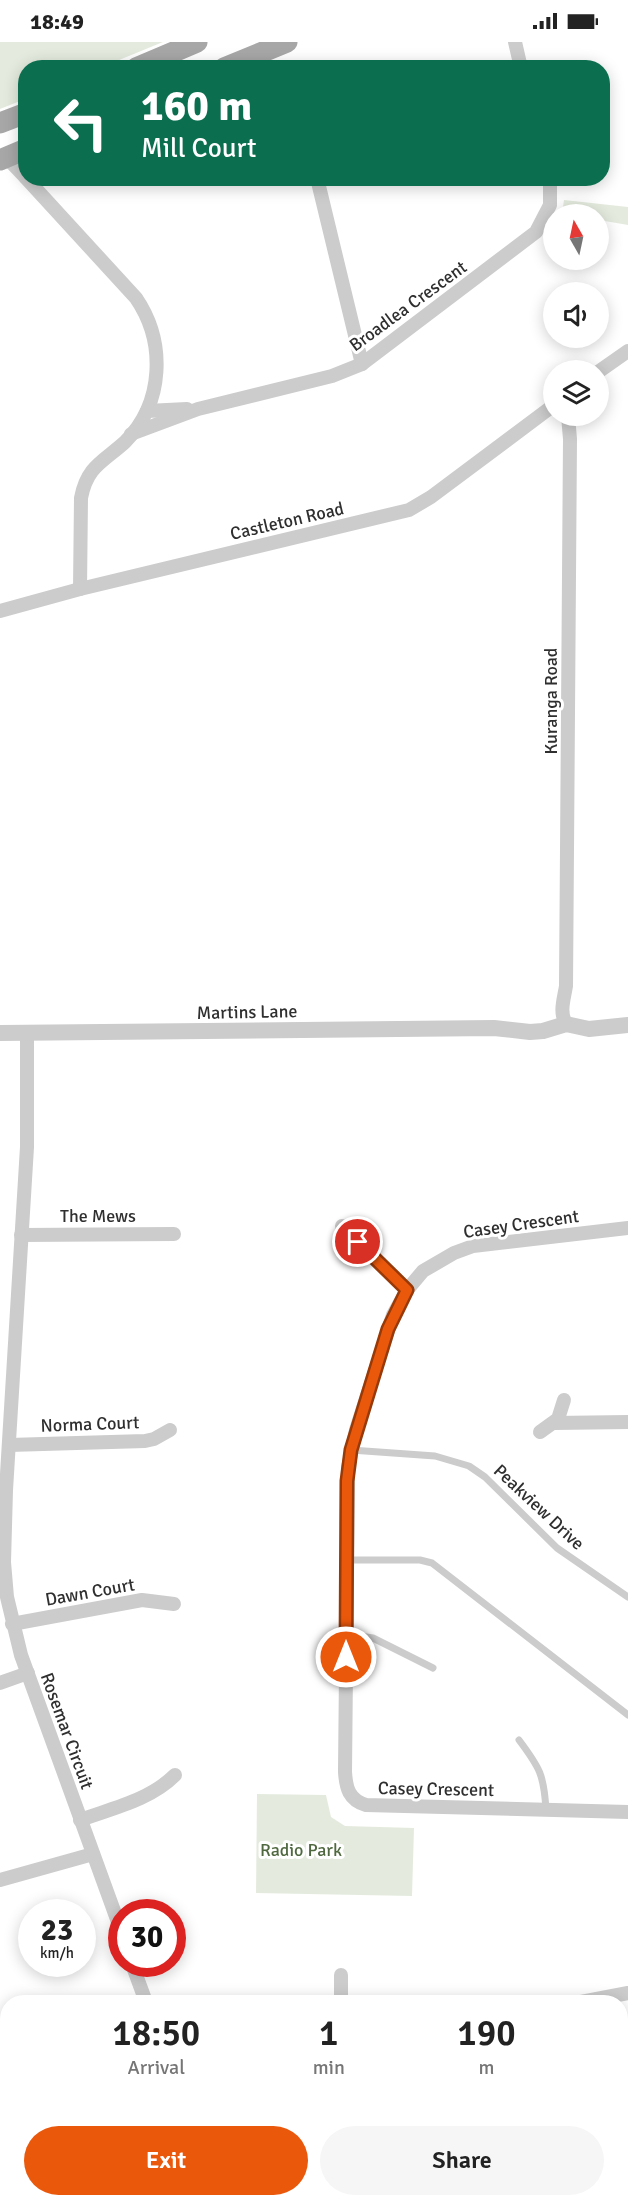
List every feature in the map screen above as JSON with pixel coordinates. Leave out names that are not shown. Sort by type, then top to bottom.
[{"type":"main road","points":[[154,60],[197,42]]},
{"type":"main road","points":[[243,60],[286,42]]},
{"type":"main road","points":[[0,123],[18,116]]},
{"type":"main road","points":[[3,158],[18,152]]},
{"type":"street","points":[[515,42],[519,60]]},
{"type":"street","points":[[3,158],[18,171]]},
{"type":"street","points":[[33,186],[127,288],[148,318],[155,344],[157,372],[147,411]]},
{"type":"street","points":[[319,186],[362,364]]},
{"type":"street","name":"Broadlea Crescent","points":[[131,434],[198,409],[332,376],[362,364],[536,232],[550,205],[550,186]]},
{"type":"street","points":[[609,364],[628,351]]},
{"type":"street","name":"Broadlea Crescent","points":[[80,589],[81,498],[84,486],[95,466],[131,434],[147,411],[198,409]]},
{"type":"street","name":"Castleton Road","points":[[0,611],[80,589],[409,510],[431,497],[543,413]]},
{"type":"street","name":"Kuranga Road","points":[[567,1020],[569,426]]},
{"type":"street","name":"Martins Lane","points":[[0,1033],[494,1028],[543,1031],[567,1020],[589,1029],[628,1024]]},
{"type":"street","name":"Rosemar Circuit","points":[[27,1033],[27,1147],[9,1445],[3,1491],[2,1534],[5,1583],[12,1624],[28,1673],[109,1899]]},
{"type":"street","points":[[342,1226],[407,1290]]},
{"type":"street","name":"Casey Crescent","points":[[627,1228],[473,1246],[438,1261],[423,1271],[407,1290],[388,1329],[351,1450],[347,1481],[345,1782],[352,1798],[359,1803],[376,1806],[628,1812]]},
{"type":"street","name":"The Mews","points":[[21,1235],[174,1234]]},
{"type":"street","points":[[540,1432],[554,1423],[560,1414],[564,1400]]},
{"type":"street","points":[[554,1423],[628,1422]]},
{"type":"street","name":"Norma Court","points":[[9,1445],[145,1441],[170,1430]]},
{"type":"street","name":"Dawn Court","points":[[12,1624],[142,1600],[174,1604]]},
{"type":"street","points":[[0,1683],[28,1673]]},
{"type":"street","points":[[80,1820],[145,1797],[175,1775]]},
{"type":"street","points":[[0,1880],[93,1854]]},
{"type":"street","points":[[341,1975],[341,1995]]},
{"type":"street","points":[[139,1977],[144,1995]]},
{"type":"lane","name":"Peakview Drive","points":[[351,1450],[435,1456],[469,1466],[485,1477],[557,1548],[628,1597]]},
{"type":"lane","points":[[346,1560],[420,1560],[432,1563],[628,1715]]},
{"type":"lane","points":[[346,1634],[373,1638],[434,1668]]},
{"type":"lane","points":[[519,1740],[535,1760],[543,1777],[546,1810]]},
{"type":"green space","points":[[0,42],[163,42],[119,60],[18,60],[18,102],[0,109]]},
{"type":"green space","points":[[564,200],[601,204],[563,204]]},
{"type":"green space","points":[[609,205],[628,207],[628,225],[609,222]]},
{"type":"green space","name":"Radio Park","points":[[257,1794],[326,1795],[331,1817],[345,1826],[414,1828],[412,1896],[256,1893]]},
{"type":"route","points":[[346,1657],[347,1481],[351,1450],[388,1329],[398,1303],[407,1290],[358,1242]]}]
